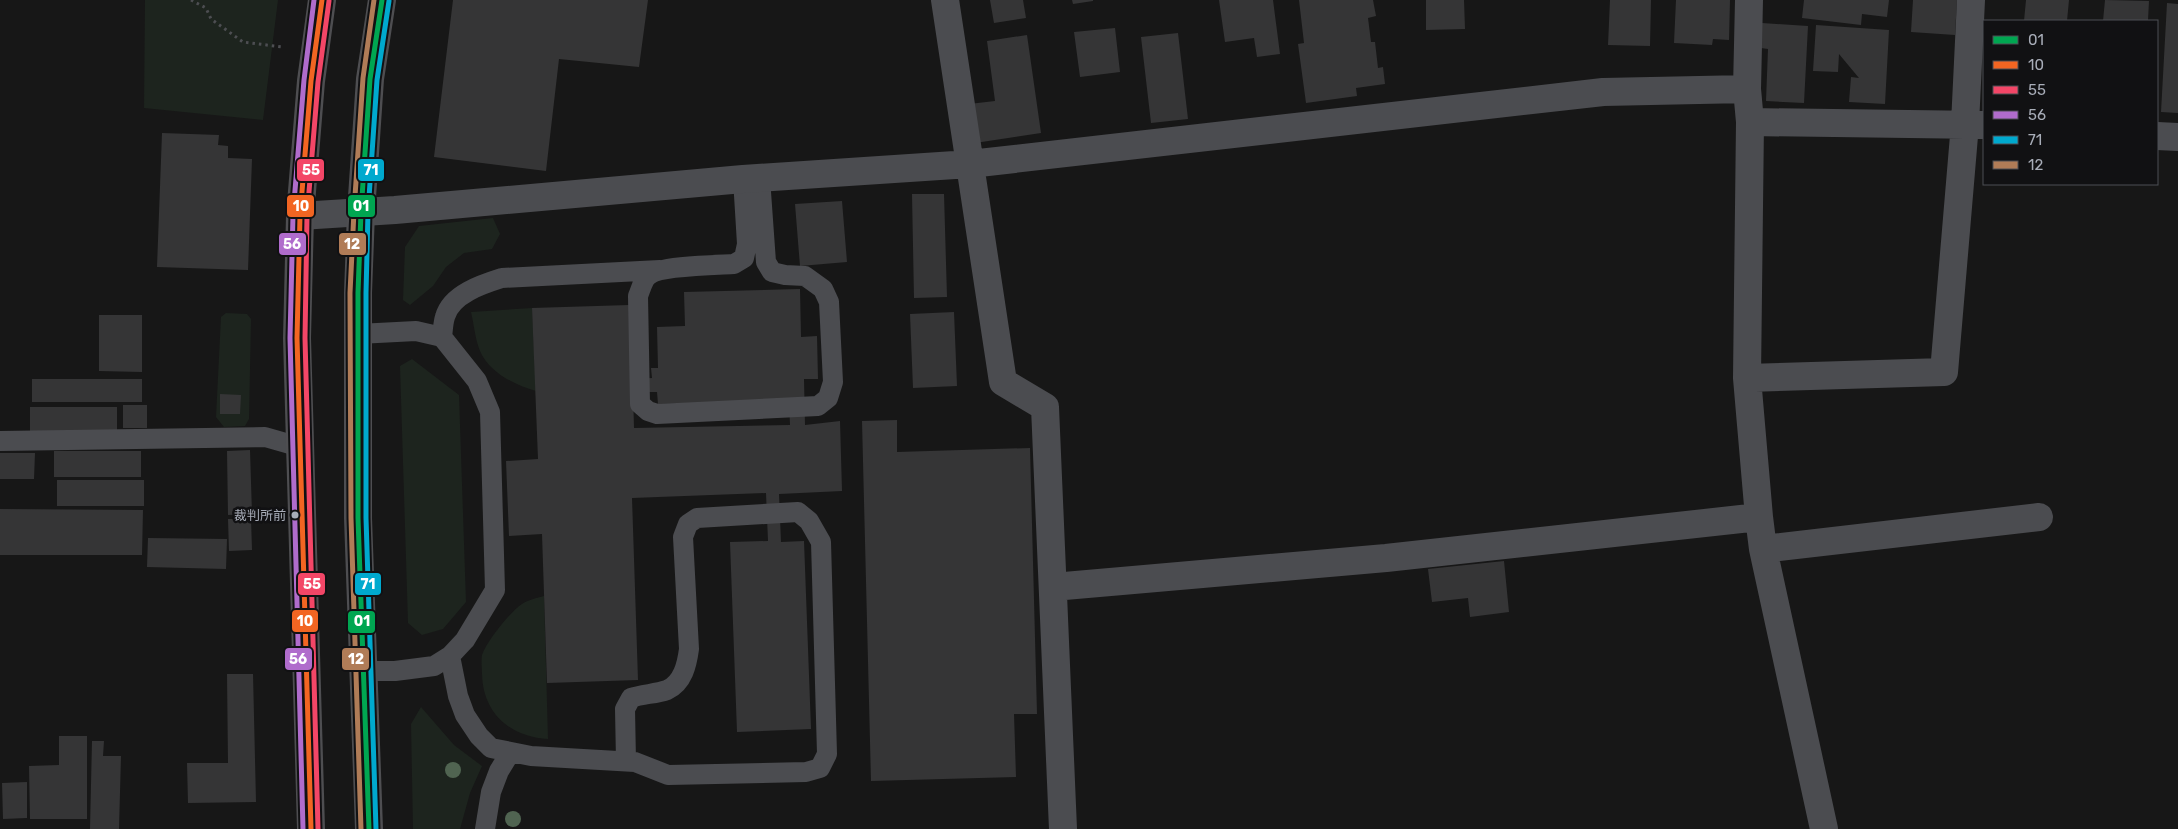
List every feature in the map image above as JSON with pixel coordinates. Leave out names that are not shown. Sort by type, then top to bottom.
[{"type":"highway","points":[[311,829],[297,338],[300,216],[311,82],[322,0]]},
{"type":"highway","points":[[369,829],[358,518],[358,334],[361,212],[370,79],[382,0]]},
{"type":"street","points":[[945,0],[1004,382],[1045,407],[1063,829]]},
{"type":"street","points":[[1749,0],[1747,89],[1750,122],[1747,378],[1759,518],[1763,549],[1824,829]]},
{"type":"street","points":[[1747,378],[1944,372],[1975,125],[1971,0]]},
{"type":"street","points":[[300,216],[752,179],[970,164],[1603,92],[1747,89]]},
{"type":"street","points":[[1750,122],[1975,125]]},
{"type":"street","points":[[2158,136],[2178,137]]},
{"type":"street","points":[[1763,549],[2039,517]]},
{"type":"street","points":[[1053,587],[1386,558],[1759,518]]},
{"type":"lane","points":[[661,270],[649,274],[638,296],[640,404],[648,411],[657,414],[818,406],[828,398],[832,382],[829,302],[823,290],[805,276],[785,276],[772,272],[766,262],[752,179]]},
{"type":"lane","points":[[442,337],[445,315],[455,301],[482,284],[502,278],[661,270],[734,264],[744,258],[747,244],[752,179]]},
{"type":"lane","points":[[358,334],[416,331],[442,337],[477,381],[490,412],[495,590],[465,640],[450,656],[434,666],[395,671],[364,672]]},
{"type":"lane","points":[[0,441],[264,437],[300,447]]},
{"type":"lane","points":[[450,656],[458,696],[465,715],[479,736],[491,748],[510,753],[550,758],[635,762],[668,775],[806,772],[820,768],[827,754],[821,542],[809,521],[798,512],[697,518],[688,524],[683,538],[689,649],[687,664],[680,678],[668,690],[642,694],[631,698],[625,709],[626,761]]},
{"type":"lane","points":[[485,829],[492,792],[499,771],[510,753]]},
{"type":"path","points":[[191,0],[206,8],[211,19],[243,42],[282,47]]},
{"type":"shaded area","points":[[145,0],[278,0],[263,120],[144,108]]},
{"type":"shaded area","points":[[493,218],[500,234],[492,249],[464,253],[446,267],[433,286],[410,305],[403,300],[405,247],[419,226]]},
{"type":"shaded area","points":[[532,308],[536,391],[503,377],[484,359],[478,346],[471,312]]},
{"type":"shaded area","points":[[226,313],[247,314],[251,319],[249,419],[245,426],[224,427],[216,417],[221,317]]},
{"type":"shaded area","points":[[412,359],[459,395],[466,602],[443,629],[422,635],[408,623],[400,366]]},
{"type":"shaded area","points":[[544,596],[548,739],[522,734],[502,721],[488,701],[482,674],[482,655],[505,620],[522,604]]},
{"type":"shaded area","points":[[421,707],[454,745],[482,766],[470,793],[460,829],[413,829],[411,724]]},
{"type":"building","points":[[453,0],[648,0],[639,67],[559,59],[546,171],[434,157]]},
{"type":"building","points":[[990,0],[1023,0],[1026,18],[994,23]]},
{"type":"building","points":[[1072,0],[1093,0],[1093,1],[1073,4]]},
{"type":"building","points":[[1219,0],[1273,0],[1280,54],[1257,57],[1254,38],[1225,42]]},
{"type":"building","points":[[1299,0],[1373,0],[1376,16],[1368,18],[1371,42],[1375,42],[1378,68],[1383,67],[1385,84],[1356,88],[1357,96],[1306,103],[1298,44],[1304,43]]},
{"type":"building","points":[[1426,0],[1464,0],[1465,29],[1426,30]]},
{"type":"building","points":[[1610,0],[1651,0],[1650,46],[1608,45]]},
{"type":"building","points":[[1676,0],[1730,0],[1729,40],[1713,39],[1712,45],[1674,43]]},
{"type":"building","points":[[1804,0],[1889,0],[1887,17],[1862,14],[1861,25],[1802,18]]},
{"type":"building","points":[[1913,0],[1957,0],[1955,35],[1911,32]]},
{"type":"building","points":[[2026,0],[2069,0],[2067,20],[2024,20]]},
{"type":"building","points":[[2105,0],[2149,1],[2148,20],[2103,20]]},
{"type":"building","points":[[2167,3],[2178,4],[2178,113],[2161,112]]},
{"type":"building","points":[[1762,23],[1808,26],[1804,103],[1766,101],[1768,49],[1761,48]]},
{"type":"building","points":[[1816,25],[1889,30],[1885,104],[1849,102],[1851,77],[1859,78],[1839,54],[1838,72],[1813,71]]},
{"type":"building","points":[[1115,28],[1120,72],[1080,77],[1074,32]]},
{"type":"building","points":[[1178,33],[1188,119],[1151,123],[1141,37]]},
{"type":"building","points":[[1027,35],[1041,133],[975,143],[969,104],[995,101],[987,41]]},
{"type":"building","points":[[162,133],[219,135],[218,145],[228,146],[228,158],[252,159],[248,270],[157,267]]},
{"type":"building","points":[[912,194],[944,194],[947,297],[914,298]]},
{"type":"building","points":[[842,201],[847,262],[800,266],[795,204]]},
{"type":"building","points":[[800,289],[801,337],[817,336],[818,379],[804,379],[805,425],[840,421],[842,491],[779,494],[781,542],[804,541],[811,729],[737,732],[730,542],[768,541],[766,493],[632,498],[638,680],[547,683],[542,534],[509,536],[506,461],[538,459],[532,308],[629,305],[633,379],[652,378],[651,368],[658,368],[657,327],[685,326],[684,292]],"holes":[[[633,392],[657,392],[658,404],[789,401],[790,425],[634,428]]]},
{"type":"building","points":[[954,312],[957,386],[913,388],[910,314]]},
{"type":"building","points":[[99,315],[142,315],[142,372],[99,371]]},
{"type":"building","points":[[32,379],[142,379],[142,402],[32,402]]},
{"type":"building","points":[[220,394],[241,395],[240,414],[220,414]]},
{"type":"building","points":[[123,405],[147,405],[147,428],[123,428]]},
{"type":"building","points":[[30,407],[117,407],[117,433],[30,433]]},
{"type":"building","points":[[897,420],[897,452],[1030,448],[1037,714],[1014,714],[1016,777],[871,781],[862,421]]},
{"type":"building","points":[[250,450],[252,514],[228,515],[227,451]]},
{"type":"building","points":[[54,451],[141,451],[141,477],[54,477]]},
{"type":"building","points":[[0,453],[35,453],[34,479],[0,479]]},
{"type":"building","points":[[57,480],[144,480],[144,506],[57,506]]},
{"type":"building","points":[[0,509],[143,510],[142,555],[0,555]]},
{"type":"building","points":[[228,519],[251,519],[252,550],[229,551]]},
{"type":"building","points":[[148,538],[227,539],[226,569],[147,567]]},
{"type":"building","points":[[1504,561],[1509,612],[1470,617],[1468,598],[1432,602],[1428,569]]},
{"type":"building","points":[[227,674],[253,674],[256,802],[188,803],[187,763],[228,763]]},
{"type":"building","points":[[59,736],[87,736],[87,819],[30,819],[29,766],[59,765]]},
{"type":"building","points":[[92,741],[104,741],[103,756],[121,756],[119,829],[90,829]]},
{"type":"building","points":[[27,782],[27,818],[3,819],[2,783]]},
{"type":"transit line","name":"56","points":[[303,829],[290,338],[293,215],[304,80],[314,0]]},
{"type":"transit line","name":"10","points":[[311,829],[297,338],[300,216],[311,81],[322,0]]},
{"type":"transit line","name":"12","points":[[361,829],[351,518],[350,293],[363,78],[374,0]]},
{"type":"transit line","name":"01","points":[[369,829],[358,518],[358,293],[361,212],[370,79],[382,0]]},
{"type":"transit line","name":"55","points":[[318,829],[305,338],[307,216],[318,82],[329,1]]},
{"type":"transit line","name":"71","points":[[376,829],[366,518],[366,293],[368,212],[377,80],[389,1]]},
{"type":"place","name":"裁判所前","points":[[295,515]]}]
